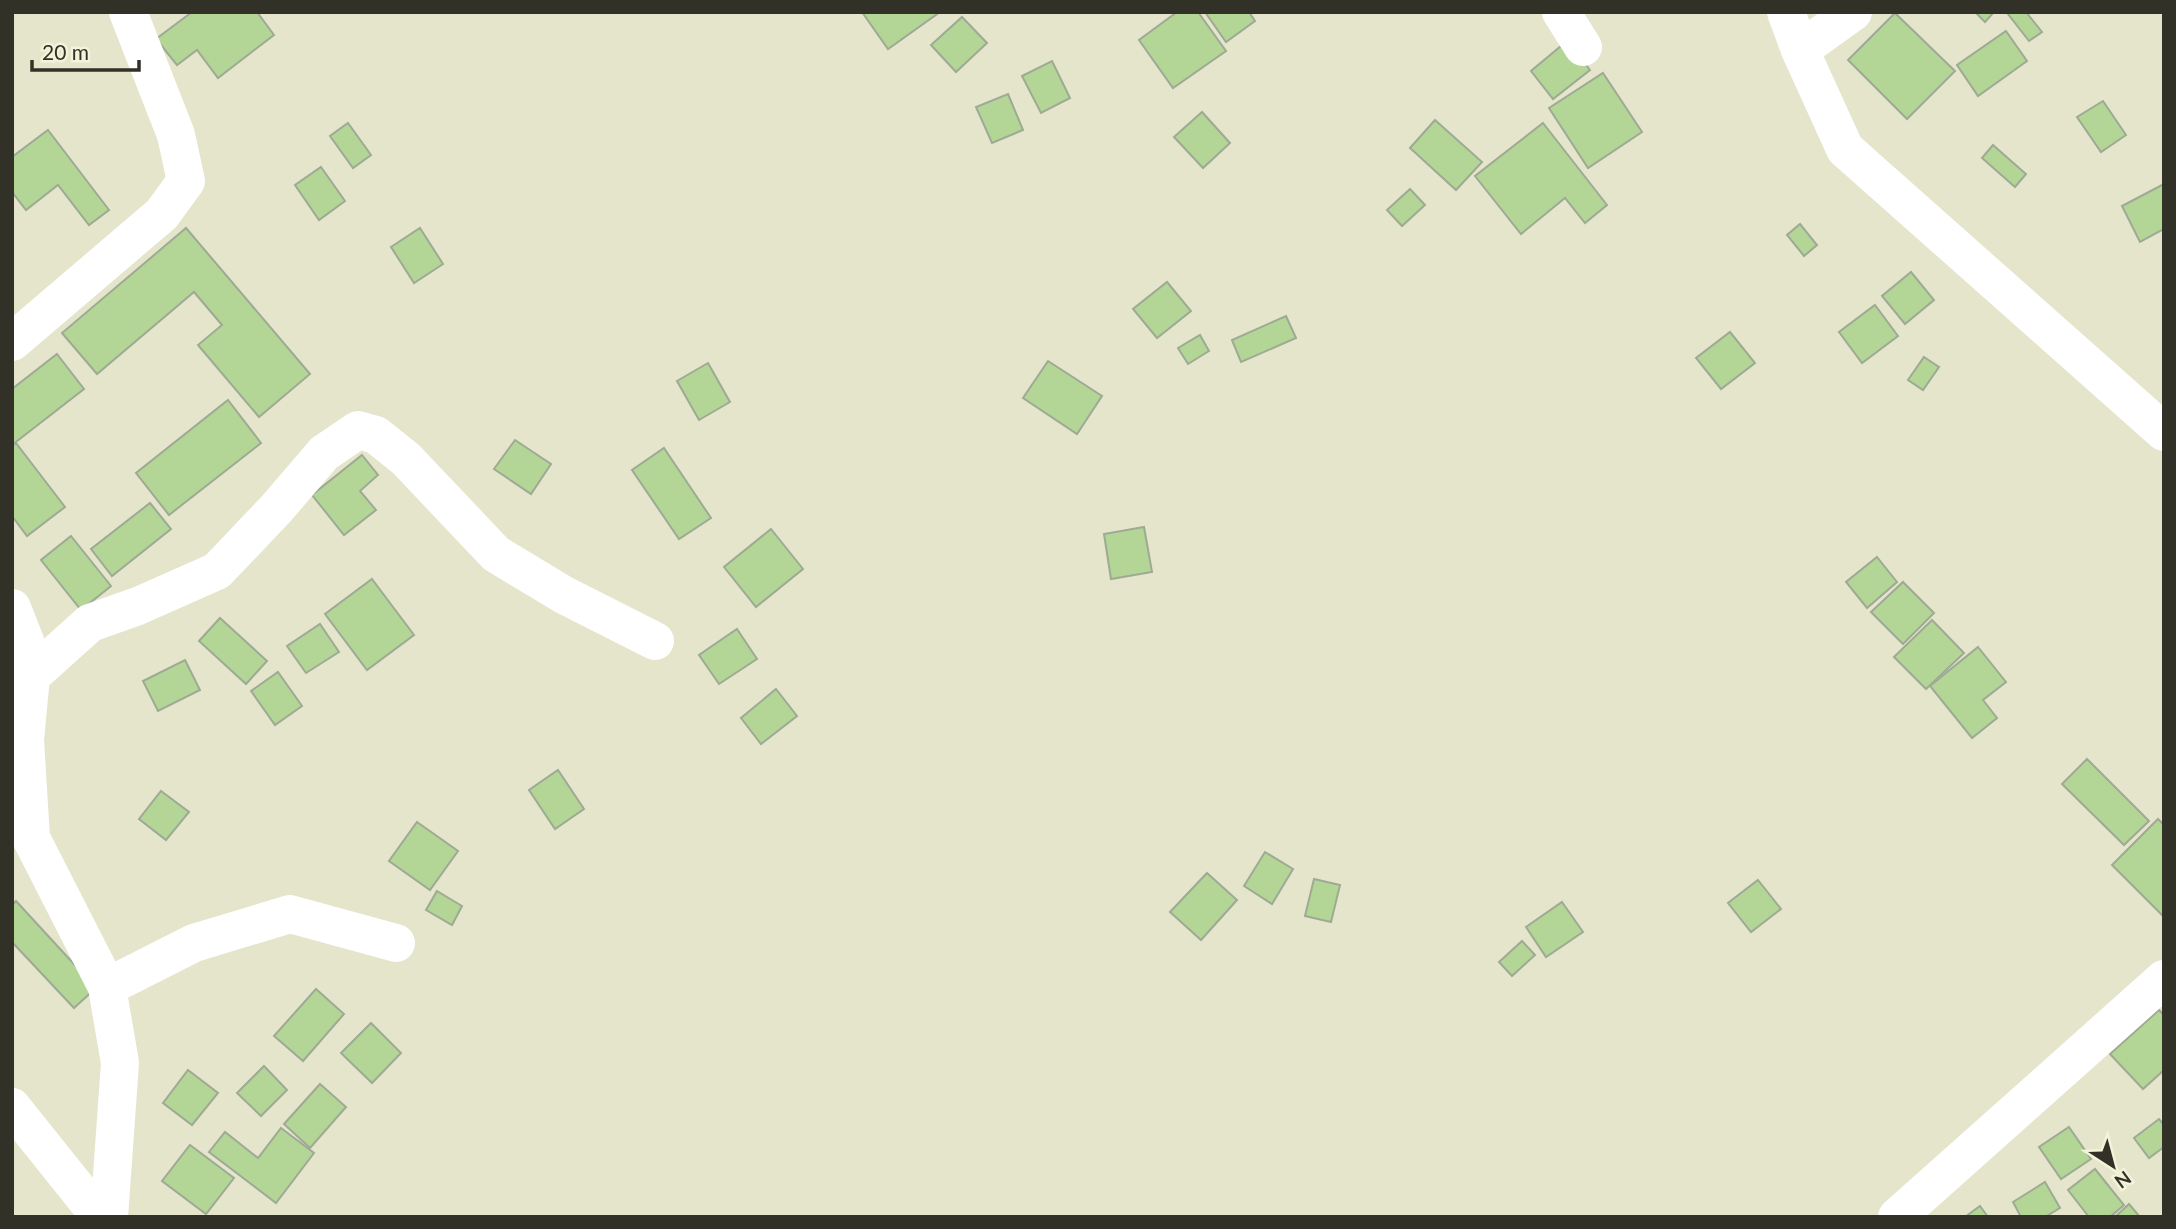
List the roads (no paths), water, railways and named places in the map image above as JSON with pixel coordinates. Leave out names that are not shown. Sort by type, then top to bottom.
[{"type":"street","points":[[12,342],[162,214],[186,181],[176,135],[128,12]]},
{"type":"street","points":[[1561,12],[1583,47]]},
{"type":"street","points":[[1786,12],[1800,50],[1845,149],[2164,432]]},
{"type":"street","points":[[1800,50],[1853,12]]},
{"type":"street","points":[[31,676],[90,623],[138,606],[217,572],[324,453],[358,430],[376,435],[406,459],[496,554],[564,595],[654,641]]},
{"type":"street","points":[[12,608],[25,641],[31,676],[25,740],[31,838],[107,987],[120,1063],[109,1217]]},
{"type":"street","points":[[107,987],[194,943],[289,914],[396,943]]},
{"type":"street","points":[[1897,1217],[2164,979]]},
{"type":"street","points":[[12,1107],[100,1217]]}]
